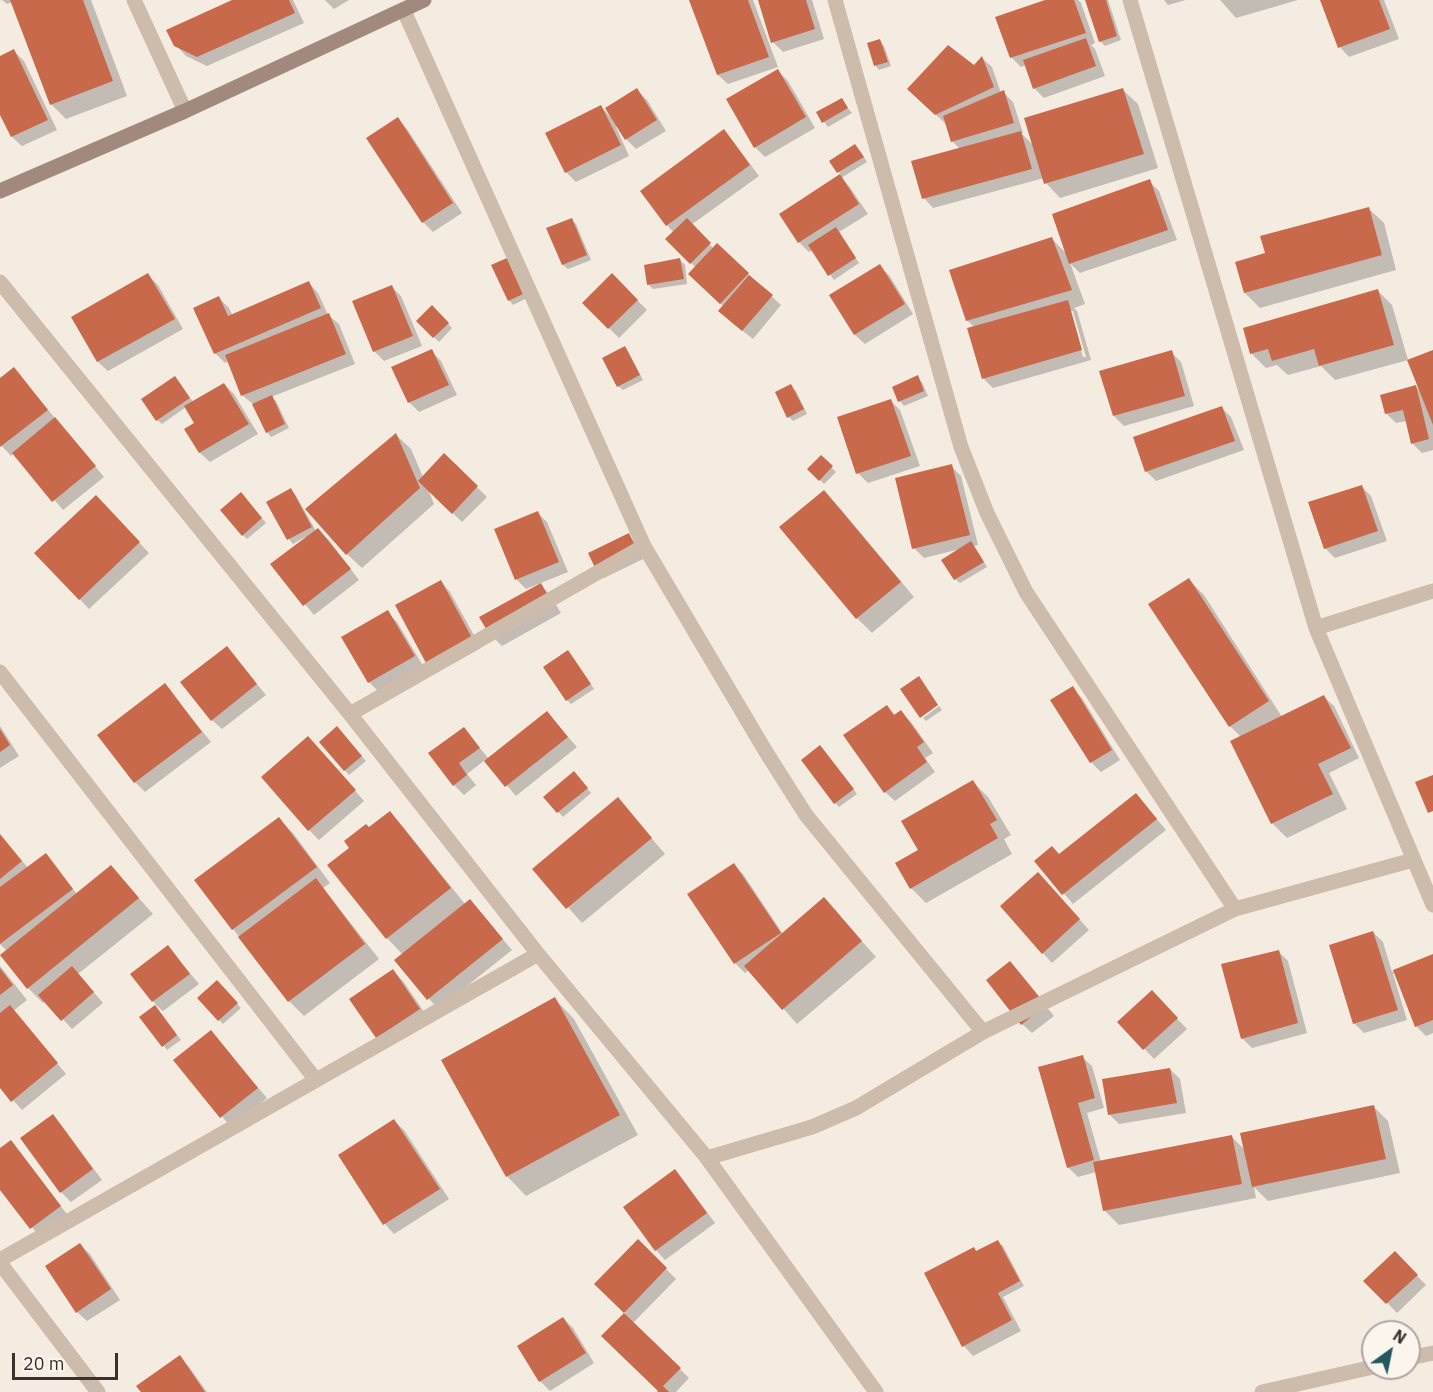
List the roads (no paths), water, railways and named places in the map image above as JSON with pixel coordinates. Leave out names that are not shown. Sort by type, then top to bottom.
[{"type":"street","points":[[134,0],[185,111]]},
{"type":"street","points":[[0,191],[185,111],[424,0]]},
{"type":"street","points":[[835,0],[962,447],[987,513],[1026,592],[1235,909]]},
{"type":"street","points":[[1131,0],[1316,628],[1433,905]]},
{"type":"street","points":[[404,11],[644,546],[806,815],[982,1032]]},
{"type":"street","points":[[0,282],[350,714],[538,954],[707,1158],[876,1392]]},
{"type":"street","points":[[350,714],[644,546]]},
{"type":"street","points":[[1316,628],[1433,591]]},
{"type":"street","points":[[0,672],[316,1080]]},
{"type":"street","points":[[707,1158],[812,1127],[856,1108],[982,1032],[1235,909],[1413,860]]},
{"type":"street","points":[[98,1392],[0,1262],[538,954]]},
{"type":"street","points":[[1262,1392],[1361,1370]]}]
